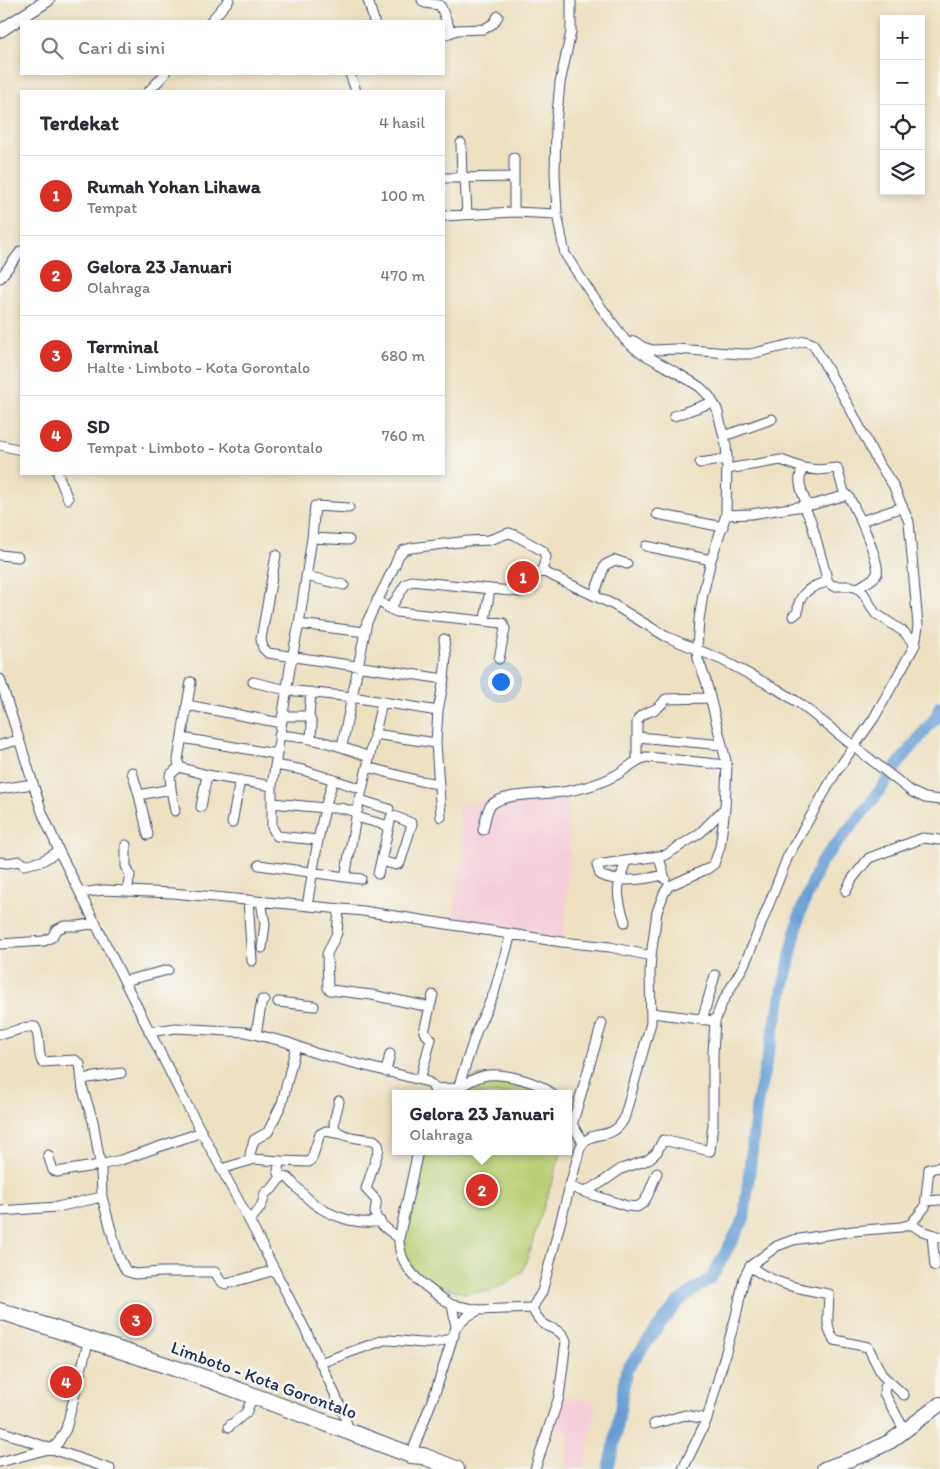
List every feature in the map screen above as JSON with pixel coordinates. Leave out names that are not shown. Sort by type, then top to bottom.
[{"type":"highway","name":"Limboto - Kota Gorontalo","points":[[0,1311],[210,1380],[411,1455],[423,1456],[456,1469]]},
{"type":"highway","points":[[411,1455],[439,1469]]},
{"type":"main road","points":[[824,1469],[878,1448],[906,1431],[940,1404]]},
{"type":"street","points":[[0,31],[48,0]]},
{"type":"street","points":[[212,20],[229,0]]},
{"type":"street","points":[[368,0],[374,20]]},
{"type":"street","points":[[422,0],[425,3],[439,5],[444,20]]},
{"type":"street","points":[[532,1308],[542,1292],[580,1148],[589,1138],[618,1129],[624,1119],[649,1035],[652,1013],[650,971],[657,912],[664,893],[669,886],[714,864],[720,847],[725,808],[727,765],[706,681],[698,658],[697,648],[699,620],[711,560],[726,515],[727,459],[724,436],[717,409],[713,402],[700,388],[638,351],[625,340],[565,254],[557,214],[555,174],[556,124],[560,84],[571,32],[571,0]]},
{"type":"street","points":[[447,34],[484,29],[494,23],[498,16]]},
{"type":"street","points":[[150,90],[164,75]]},
{"type":"street","points":[[350,75],[356,90]]},
{"type":"street","points":[[461,143],[467,214]]},
{"type":"street","points":[[514,158],[514,212]]},
{"type":"street","points":[[445,178],[514,177]]},
{"type":"street","points":[[445,216],[514,212],[557,214]]},
{"type":"street","points":[[0,278],[20,252]]},
{"type":"street","points":[[584,1192],[621,1169],[648,1160],[664,1140],[710,1151],[713,1124],[715,1021],[722,1003],[744,965],[788,856],[818,802],[853,746],[874,718],[915,645],[918,626],[910,522],[817,348],[810,342],[805,341],[746,354],[677,349],[652,350],[638,345],[610,319]]},
{"type":"street","points":[[674,416],[713,402]]},
{"type":"street","points":[[724,436],[772,419]]},
{"type":"street","points":[[0,446],[20,450]]},
{"type":"street","points":[[700,463],[727,459]]},
{"type":"street","points":[[727,470],[780,460],[803,468],[818,470],[837,468],[841,485],[861,521],[873,551],[877,570],[875,576],[858,588]]},
{"type":"street","points":[[803,468],[799,474],[799,481],[828,582],[833,586],[858,588],[864,594],[875,613],[904,632],[915,645]]},
{"type":"street","points":[[58,475],[68,499]]},
{"type":"street","points":[[726,515],[750,514],[805,506],[847,495]]},
{"type":"street","points":[[318,840],[276,836],[272,827],[272,786],[292,655],[299,624],[315,506],[349,508]]},
{"type":"street","points":[[861,521],[903,507]]},
{"type":"street","points":[[657,514],[723,527]]},
{"type":"street","points":[[342,746],[367,622],[399,555],[404,550],[489,540],[509,534],[515,535],[543,551],[546,557],[542,571],[533,577],[524,591],[411,581],[405,585],[390,609]]},
{"type":"street","points":[[312,538],[349,540]]},
{"type":"street","points":[[646,546],[711,560]]},
{"type":"street","points":[[0,555],[18,557]]},
{"type":"street","points":[[276,555],[262,644],[264,650],[268,653],[292,655],[444,679]]},
{"type":"street","points":[[594,594],[605,565],[615,560],[627,564]]},
{"type":"street","points":[[542,571],[594,594],[665,636],[697,648],[777,689],[799,703],[912,792],[925,798],[940,800]]},
{"type":"street","points":[[306,576],[344,585]]},
{"type":"street","points":[[793,616],[798,612],[802,596],[815,586],[828,582]]},
{"type":"street","points":[[485,620],[490,589]]},
{"type":"street","points":[[377,600],[397,612],[500,622],[504,625],[505,629],[500,659]]},
{"type":"street","points":[[299,624],[365,632]]},
{"type":"street","points":[[441,817],[436,743],[438,711],[446,657],[444,639]]},
{"type":"street","points":[[0,679],[42,812],[59,850],[149,1032],[306,1331],[344,1414],[349,1432]]},
{"type":"street","points":[[179,767],[178,760],[191,682]]},
{"type":"street","points":[[254,682],[287,690],[352,697],[438,711]]},
{"type":"street","points":[[311,692],[311,738]]},
{"type":"street","points":[[637,760],[638,718],[642,714],[655,710],[666,699],[709,698]]},
{"type":"street","points":[[345,877],[356,815],[382,702]]},
{"type":"street","points":[[187,706],[282,719],[310,716]]},
{"type":"street","points":[[374,734],[436,743]]},
{"type":"street","points":[[279,735],[311,738],[342,746],[369,757]]},
{"type":"street","points":[[638,737],[722,746]]},
{"type":"street","points":[[182,738],[276,754]]},
{"type":"street","points":[[0,745],[18,740]]},
{"type":"street","points":[[484,830],[488,810],[496,802],[506,798],[562,792],[580,788],[603,781],[624,770],[630,763],[646,757],[711,765],[727,765]]},
{"type":"street","points":[[275,765],[303,770],[362,789]]},
{"type":"street","points":[[179,767],[207,775],[272,786]]},
{"type":"street","points":[[175,811],[170,775],[179,767]]},
{"type":"street","points":[[367,767],[438,784]]},
{"type":"street","points":[[132,772],[148,835]]},
{"type":"street","points":[[201,807],[207,775]]},
{"type":"street","points":[[232,823],[240,780]]},
{"type":"street","points":[[307,906],[318,840],[333,780]]},
{"type":"street","points":[[0,789],[33,784]]},
{"type":"street","points":[[139,794],[171,789]]},
{"type":"street","points":[[360,800],[388,809]]},
{"type":"street","points":[[272,803],[341,808],[388,826]]},
{"type":"street","points":[[663,875],[648,879],[608,879],[600,875],[597,865],[666,855],[700,833],[725,808]]},
{"type":"street","points":[[378,874],[391,817],[394,816],[409,821],[412,824],[400,864],[396,865],[381,861]]},
{"type":"street","points":[[846,891],[852,879],[869,858],[923,838],[940,840]]},
{"type":"street","points":[[126,845],[126,866],[130,875],[127,891]]},
{"type":"street","points":[[0,862],[20,861],[24,865],[28,865],[42,861],[59,850]]},
{"type":"street","points":[[659,856],[663,875],[669,886]]},
{"type":"street","points":[[625,922],[619,906],[617,893],[619,879],[626,861]]},
{"type":"street","points":[[259,865],[361,879]]},
{"type":"street","points":[[80,892],[92,890],[127,891],[339,909],[414,918],[562,942],[610,947],[651,956]]},
{"type":"street","points":[[248,900],[252,961]]},
{"type":"street","points":[[261,902],[265,924],[262,948]]},
{"type":"street","points":[[339,909],[337,933],[327,954],[328,988],[330,990],[372,995],[430,1007]]},
{"type":"street","points":[[0,944],[44,941],[52,937],[56,930],[64,926],[96,924]]},
{"type":"street","points":[[458,1088],[477,1030],[494,992],[511,934]]},
{"type":"street","points":[[124,981],[168,970]]},
{"type":"street","points":[[702,1020],[716,975]]},
{"type":"street","points":[[420,1080],[431,1039],[424,1032],[434,995]]},
{"type":"street","points":[[256,1034],[262,1000],[265,1000]]},
{"type":"street","points":[[278,1002],[314,1006]]},
{"type":"street","points":[[652,1013],[715,1021]]},
{"type":"street","points":[[572,1115],[602,1023]]},
{"type":"street","points":[[0,1034],[9,1034],[29,1026],[35,1027],[38,1034],[42,1062],[75,1060],[80,1064],[85,1101],[93,1121],[100,1165],[102,1197],[118,1255],[126,1271],[135,1274],[215,1272],[221,1282],[226,1284],[275,1270]]},
{"type":"street","points":[[149,1032],[176,1028],[256,1034],[315,1053],[428,1082],[434,1090]]},
{"type":"street","points":[[255,1159],[250,1156],[254,1140],[268,1132],[282,1103],[296,1046]]},
{"type":"street","points":[[386,1072],[390,1054]]},
{"type":"street","points":[[82,1079],[121,1072]]},
{"type":"street","points":[[443,1090],[458,1088],[487,1075],[498,1075],[536,1084],[546,1090]]},
{"type":"street","points":[[339,1101],[334,1125],[336,1130],[342,1135]]},
{"type":"street","points":[[572,1124],[583,1143]]},
{"type":"street","points":[[221,1169],[255,1159],[309,1162],[320,1134],[326,1131],[374,1140],[378,1144],[379,1149],[366,1189],[376,1200],[376,1217],[399,1238]]},
{"type":"street","points":[[48,1155],[54,1172],[100,1165],[132,1157],[202,1132]]},
{"type":"street","points":[[417,1155],[399,1238],[399,1248],[403,1260],[412,1276],[452,1305],[479,1310],[532,1308]]},
{"type":"street","points":[[280,1161],[278,1171],[281,1178]]},
{"type":"street","points":[[683,1469],[707,1419],[736,1316],[744,1278],[750,1266],[777,1246],[793,1240],[853,1231],[901,1227],[911,1224],[920,1213],[926,1201],[926,1184],[929,1169],[940,1167]]},
{"type":"street","points":[[569,1186],[627,1206],[636,1207],[643,1203],[647,1197],[657,1173]]},
{"type":"street","points":[[281,1178],[288,1178],[311,1202],[325,1212],[369,1224],[380,1221]]},
{"type":"street","points":[[249,1220],[258,1212],[263,1204],[265,1194],[281,1178]]},
{"type":"street","points":[[0,1211],[57,1207],[102,1197]]},
{"type":"street","points":[[926,1201],[940,1200]]},
{"type":"street","points":[[911,1224],[936,1236],[935,1266]]},
{"type":"street","points":[[750,1266],[768,1279],[829,1294],[828,1332],[832,1338],[868,1347],[882,1375],[904,1395]]},
{"type":"street","points":[[411,1455],[436,1390],[455,1332],[452,1305]]},
{"type":"street","points":[[532,1308],[542,1324],[563,1334],[566,1341],[559,1397],[535,1469]]},
{"type":"street","points":[[320,1363],[384,1340],[429,1344],[441,1341],[455,1332],[468,1316],[479,1310]]},
{"type":"street","points":[[0,1462],[52,1448],[58,1443],[66,1429],[89,1340]]},
{"type":"street","points":[[889,1381],[884,1393],[906,1431]]},
{"type":"street","points":[[229,1427],[246,1413],[253,1396]]},
{"type":"street","points":[[654,1424],[685,1415],[707,1419]]},
{"type":"street","points":[[0,1430],[110,1469]]},
{"type":"shaded area","points":[[568,792],[570,862],[563,939],[451,921],[463,853],[457,805]]},
{"type":"shaded area","points":[[561,1398],[596,1402],[584,1469],[566,1469],[569,1432],[553,1429]]},
{"type":"green space","points":[[480,1075],[534,1085],[541,1090],[449,1090]]},
{"type":"green space","points":[[423,1155],[561,1155],[523,1271],[512,1280],[491,1291],[464,1293],[430,1283],[407,1262],[399,1244]]},
{"type":"waterway","points":[[608,1469],[616,1436],[626,1371],[678,1302],[712,1277],[744,1219],[757,1104],[800,913],[821,862],[870,804],[902,759],[936,717],[940,706]]},
{"type":"place","name":"Rumah Yohan Lihawa","points":[[523,577]]},
{"type":"place","name":"Gelora 23 Januari","points":[[482,1190]]},
{"type":"place","name":"Terminal","points":[[136,1320]]},
{"type":"place","name":"SD","points":[[66,1382]]}]
